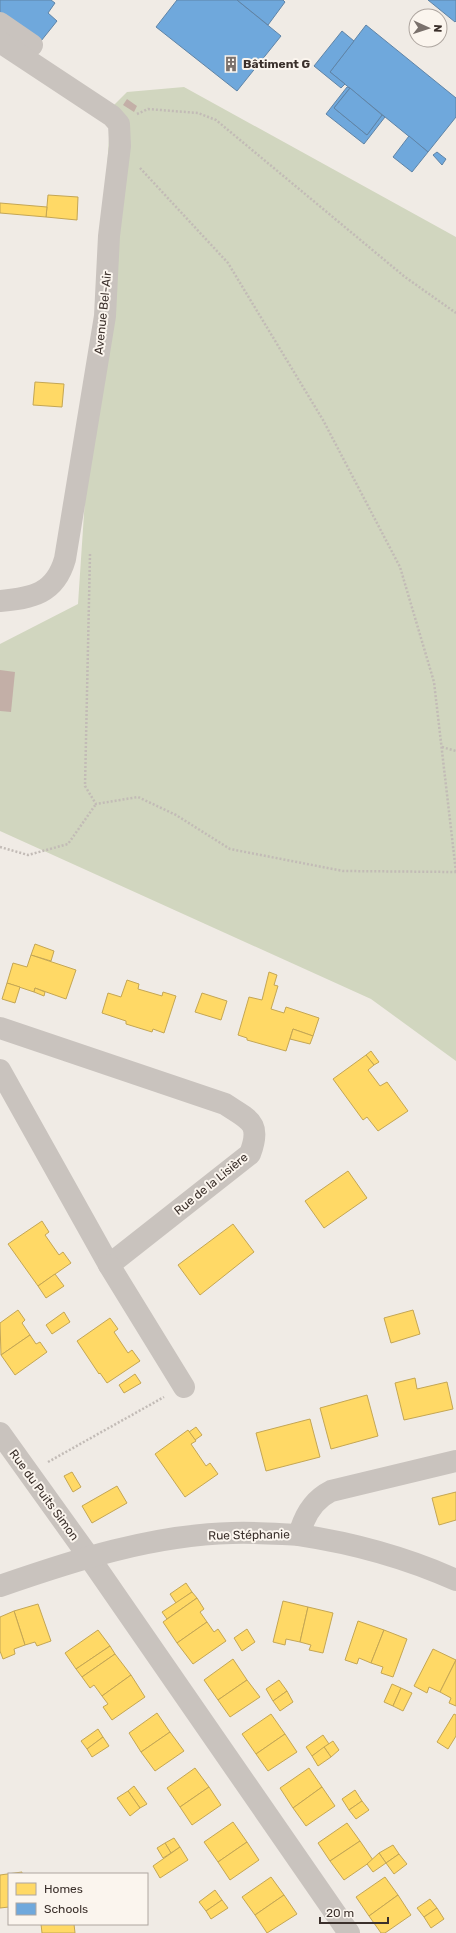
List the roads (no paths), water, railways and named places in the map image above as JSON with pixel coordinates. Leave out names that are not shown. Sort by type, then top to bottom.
[{"type":"street","points":[[0,23],[47,56]]},
{"type":"street","name":"Avenue Bel-Air","points":[[0,42],[112,116],[119,124],[120,146],[109,236],[105,316],[65,559],[61,574],[51,585],[39,593],[23,598],[0,601]]},
{"type":"street","name":"Rue de la Lisière","points":[[0,1028],[224,1104],[250,1121],[256,1130],[250,1154],[109,1265]]},
{"type":"street","points":[[0,1070],[109,1265],[184,1386]]},
{"type":"street","name":"Rue du Puits Simon","points":[[0,1433],[89,1557],[349,1933]]},
{"type":"street","name":"Rue Stéphanie","points":[[0,1586],[89,1557],[126,1548],[196,1536],[232,1533],[299,1534],[302,1524],[311,1508],[320,1497],[331,1491],[456,1460]]},
{"type":"street","points":[[299,1534],[339,1541],[388,1556],[456,1580]]},
{"type":"place","name":"Bâtiment G","points":[[231,64]]}]
